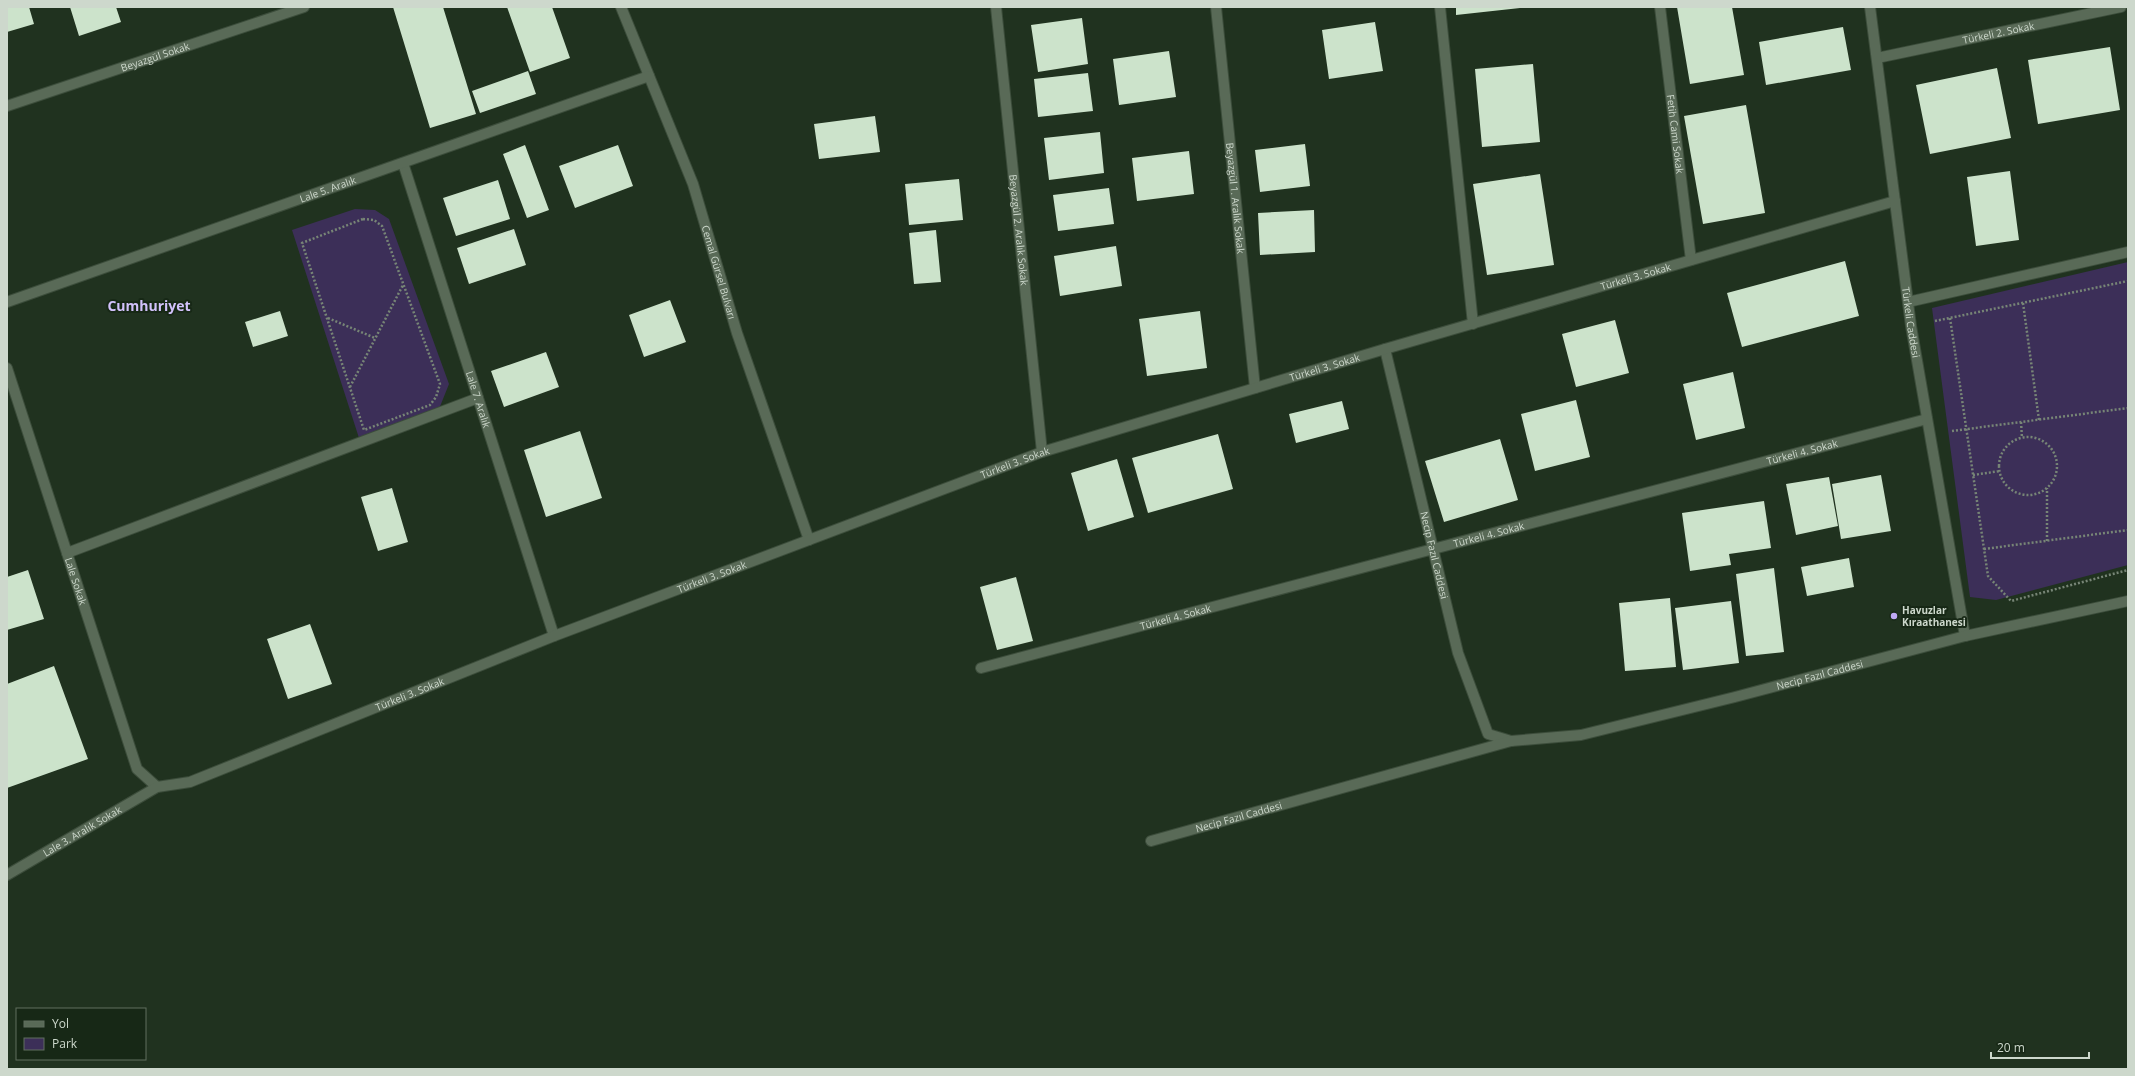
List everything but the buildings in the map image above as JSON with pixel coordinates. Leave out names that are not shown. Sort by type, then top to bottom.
[{"type":"street","name":"Beyazgül Sokak","points":[[7,106],[304,7]]},
{"type":"street","name":"Cemal Gürsel Bulvarı","points":[[621,7],[693,184],[737,333],[809,540]]},
{"type":"street","name":"Beyazgül 2. Aralık Sokak","points":[[996,7],[1042,452]]},
{"type":"street","name":"Beyazgül 1. Aralık Sokak","points":[[1216,7],[1255,388]]},
{"type":"street","points":[[1440,7],[1473,324]]},
{"type":"street","name":"Fetih Cami Sokak","points":[[1660,7],[1691,260]]},
{"type":"street","name":"Türkeli Caddesi","points":[[1870,7],[1908,302],[1964,636]]},
{"type":"street","name":"Türkeli 2. Sokak","points":[[1877,58],[2121,7]]},
{"type":"street","name":"Lale 5. Aralık","points":[[7,302],[649,76]]},
{"type":"street","name":"Lale 7. Aralık","points":[[403,163],[554,636]]},
{"type":"street","name":"Türkeli 3. Sokak","points":[[157,787],[190,782],[554,636],[1042,452],[1255,388],[1895,201]]},
{"type":"street","points":[[1908,302],[2128,252]]},
{"type":"street","name":"Necip Fazıl Caddesi","points":[[1385,350],[1458,653],[1488,734],[1511,741]]},
{"type":"street","name":"Lale Sokak","points":[[7,368],[136,769],[157,787]]},
{"type":"street","points":[[67,553],[478,398]]},
{"type":"street","name":"Türkeli 4. Sokak","points":[[981,668],[1927,420]]},
{"type":"street","name":"Necip Fazıl Caddesi","points":[[1151,841],[1511,741],[1581,735],[1735,697],[1964,636],[2128,601]]},
{"type":"street","name":"Lale 3. Aralık Sokak","points":[[7,875],[157,787]]},
{"type":"path","points":[[363,219],[374,220],[382,226],[404,284],[440,384],[436,397],[430,405],[364,430],[302,243],[363,219]]},
{"type":"path","points":[[2128,281],[1950,318],[1988,576],[2011,601],[2128,570]]},
{"type":"path","points":[[350,387],[404,284]]},
{"type":"path","points":[[2023,303],[2039,420]]},
{"type":"path","points":[[327,318],[375,338]]},
{"type":"path","points":[[1930,434],[2128,408]]},
{"type":"path","points":[[2021,422],[2022,438]]},
{"type":"path","points":[[2022,438],[2038,439],[2052,449],[2057,461],[2056,474],[2047,488],[2039,493],[2022,494],[2007,486],[2000,470],[1999,462],[2007,446],[2014,440],[2022,438]]},
{"type":"path","points":[[1974,475],[2000,470]]},
{"type":"path","points":[[2047,488],[2047,541]]},
{"type":"path","points":[[1984,549],[2128,530]]},
{"type":"green space","points":[[355,209],[375,210],[389,219],[449,384],[439,409],[359,438],[292,230]]},
{"type":"green space","points":[[2128,262],[2128,565],[1996,600],[1970,597],[1932,308]]},
{"type":"place","name":"Havuzlar Kıraathanesi","points":[[1894,616]]},
{"type":"district","name":"Cumhuriyet","points":[[149,305]]}]
